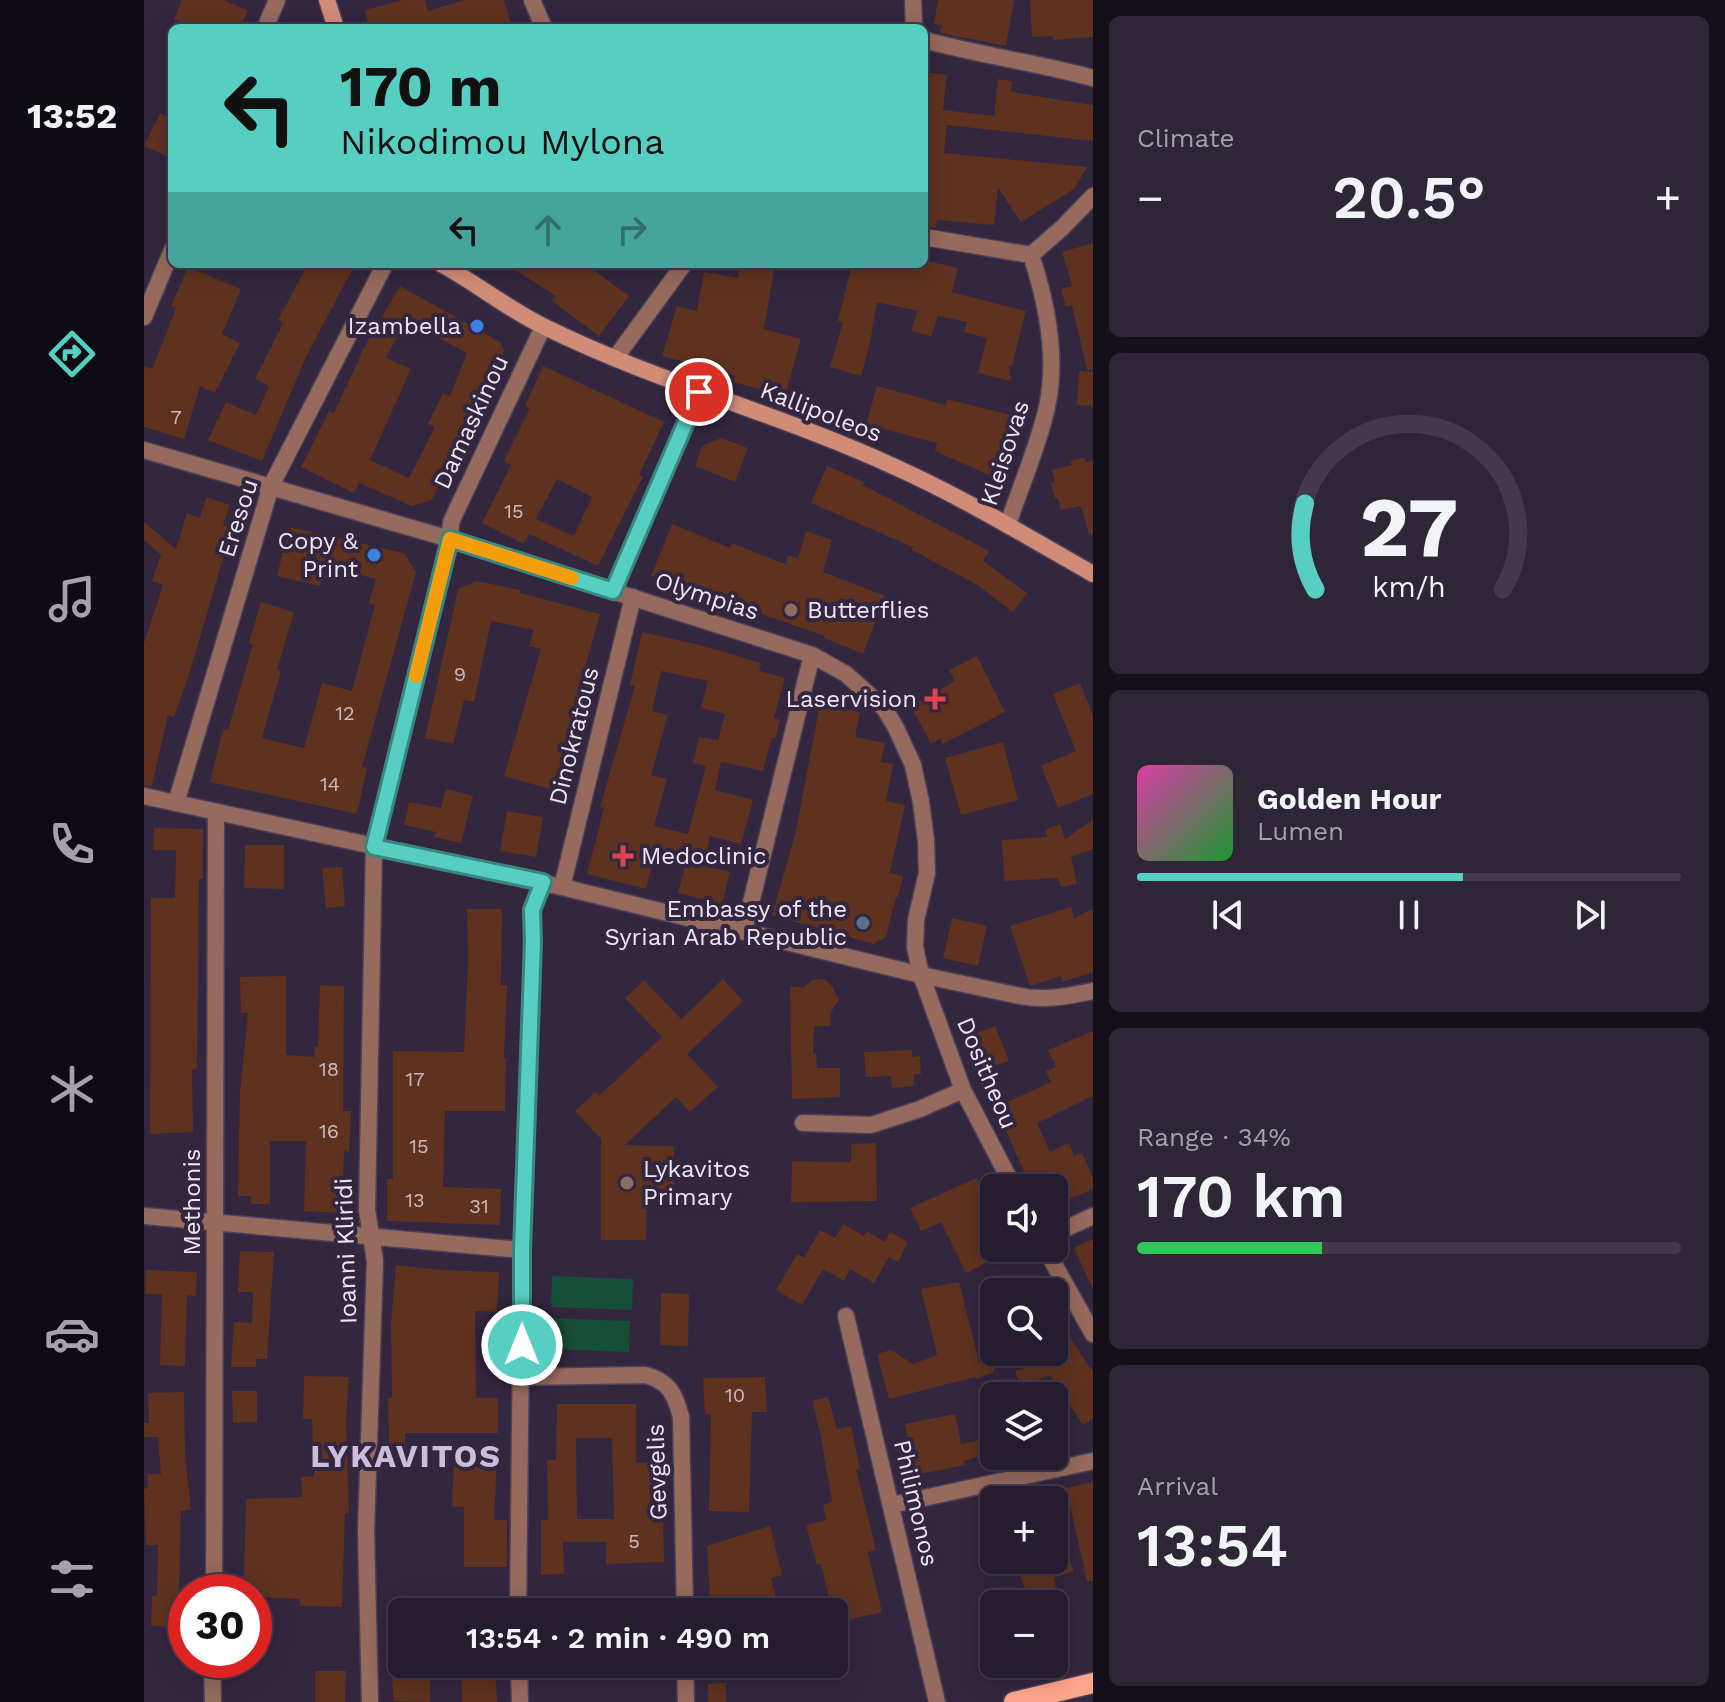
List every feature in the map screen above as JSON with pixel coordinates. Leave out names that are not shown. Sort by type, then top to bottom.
[{"type":"main road","points":[[327,0],[335,24]]},
{"type":"main road","name":"Kallipoleos","points":[[447,268],[543,327],[653,376],[896,467],[1008,524],[1093,574]]},
{"type":"main road","points":[[1014,1702],[1093,1683]]},
{"type":"street","points":[[267,24],[277,0]]},
{"type":"street","points":[[532,0],[542,24]]},
{"type":"street","points":[[913,0],[914,24]]},
{"type":"street","points":[[928,41],[1093,78]]},
{"type":"street","points":[[928,238],[1031,255],[1093,196]]},
{"type":"street","name":"Kleisovas","points":[[1008,524],[1048,407],[1052,346],[1044,299],[1031,255]]},
{"type":"street","points":[[144,317],[168,260]]},
{"type":"street","name":"Eresou","points":[[176,803],[271,486],[383,268]]},
{"type":"street","points":[[616,357],[681,268]]},
{"type":"street","name":"Damaskinou","points":[[374,847],[450,539],[451,522],[543,327]]},
{"type":"street","points":[[613,591],[699,392]]},
{"type":"street","name":"Olympias","points":[[144,450],[450,539],[633,597],[812,655],[846,674],[884,708],[913,765],[926,841],[927,873],[916,920],[915,947],[921,975]]},
{"type":"street","name":"Dinokratous","points":[[562,887],[633,597]]},
{"type":"street","points":[[744,931],[812,655]]},
{"type":"street","points":[[144,796],[543,882],[921,975],[1033,999],[1093,991]]},
{"type":"street","name":"Methonis","points":[[214,1574],[216,812]]},
{"type":"street","name":"Ioanni Kliridi","points":[[370,1702],[366,1531],[375,1261],[367,1210],[374,847]]},
{"type":"street","points":[[518,1598],[522,1250],[532,992],[532,910],[543,882]]},
{"type":"street","name":"Dositheou","points":[[921,975],[963,1090],[1007,1174]]},
{"type":"street","points":[[803,1123],[871,1125],[920,1109],[963,1090]]},
{"type":"street","points":[[144,1216],[522,1250]]},
{"type":"street","points":[[1068,1228],[1093,1216]]},
{"type":"street","points":[[1053,1262],[1093,1334]]},
{"type":"street","name":"Philimonos","points":[[846,1316],[937,1702]]},
{"type":"street","name":"Gevgelis","points":[[522,1377],[645,1375],[659,1379],[670,1387],[681,1417],[685,1598]]},
{"type":"street","points":[[892,1505],[1093,1461]]},
{"type":"street","points":[[212,1678],[213,1702]]},
{"type":"street","points":[[519,1678],[520,1702]]},
{"type":"street","points":[[685,1678],[686,1702]]},
{"type":"green space","points":[[552,1276],[633,1279],[632,1310],[551,1307]]},
{"type":"green space","points":[[549,1318],[630,1321],[629,1352],[547,1349]]},
{"type":"building","points":[[182,0],[224,0],[248,11],[242,24],[185,24],[174,19]]},
{"type":"building","points":[[403,0],[425,0],[428,11],[464,0],[504,0],[511,24],[368,24],[365,10]]},
{"type":"building","points":[[938,0],[1014,0],[1006,46],[940,33],[942,25],[934,24]]},
{"type":"building","points":[[1030,0],[1093,0],[1093,37],[1053,40],[1053,36],[1032,37]]},
{"type":"building","points":[[928,73],[947,75],[943,110],[994,116],[998,79],[1012,81],[1011,92],[1093,105],[1093,141],[947,125],[944,153],[1087,167],[1074,189],[1021,222],[998,188],[994,225],[937,220],[936,228],[928,227]]},
{"type":"building","points":[[160,113],[168,117],[168,156],[144,146]]},
{"type":"building","points":[[1093,243],[1093,369],[1087,370],[1072,305],[1066,307],[1061,289],[1072,286],[1062,252]]},
{"type":"building","points":[[928,261],[958,268],[952,292],[1026,311],[1012,366],[1009,366],[1011,381],[978,373],[987,338],[964,332],[967,322],[938,316],[931,337],[911,330],[918,311],[877,302],[861,376],[830,367],[843,322],[838,321],[851,268],[928,268]]},
{"type":"building","points":[[188,268],[241,289],[222,334],[240,343],[215,393],[200,386],[184,439],[144,427],[144,366],[152,369],[176,308],[171,306]]},
{"type":"building","points":[[306,268],[353,268],[306,357],[262,461],[208,440],[226,402],[256,415],[269,386],[255,379],[283,323],[278,320]]},
{"type":"building","points":[[512,268],[591,268],[629,296],[599,336],[552,301],[556,296]]},
{"type":"building","points":[[739,268],[774,268],[764,329],[801,339],[785,396],[733,382],[735,376],[662,356],[677,306],[697,311],[704,272],[738,278]]},
{"type":"building","points":[[400,286],[500,342],[504,351],[447,461],[432,500],[412,506],[359,483],[354,493],[301,467],[329,411],[334,413],[364,348]],"holes":[[[403,326],[418,334],[421,328],[467,353],[450,396],[443,393],[428,424],[435,427],[409,478],[370,460],[411,369],[386,358]]]},
{"type":"building","points":[[543,366],[664,422],[639,475],[643,477],[598,566],[529,534],[524,544],[482,523],[511,465],[504,461],[530,408],[525,406]],"holes":[[[557,479],[592,497],[574,536],[536,519]]]},
{"type":"building","points":[[1079,371],[1093,372],[1093,406],[1077,405]]},
{"type":"building","points":[[877,386],[946,405],[947,399],[1019,417],[1000,480],[935,451],[937,443],[866,424]]},
{"type":"building","points":[[721,438],[748,448],[735,482],[695,466],[702,446]]},
{"type":"building","points":[[1085,457],[1086,462],[1093,461],[1093,534],[1089,534],[1081,506],[1061,510],[1051,483],[1055,482],[1052,470],[1072,465],[1070,461]]},
{"type":"building","points":[[827,466],[864,482],[863,485],[989,551],[983,561],[1027,593],[1013,612],[976,584],[912,550],[913,547],[811,503]]},
{"type":"building","points":[[206,497],[230,505],[223,525],[232,528],[188,678],[174,717],[168,715],[152,786],[144,785],[144,643],[163,585],[152,581],[161,555],[144,540],[144,522],[176,549],[187,513],[200,518]]},
{"type":"building","points":[[672,524],[730,548],[732,543],[785,564],[788,555],[798,559],[806,531],[832,540],[823,572],[885,596],[863,654],[825,636],[651,576]]},
{"type":"building","points":[[289,527],[404,553],[416,572],[362,767],[367,768],[357,814],[210,782],[223,729],[228,730],[253,644],[249,643],[261,602],[294,612],[262,738],[304,748],[322,683],[352,691],[375,605],[369,603],[376,579],[325,566],[320,586],[277,576]]},
{"type":"building","points":[[476,581],[521,590],[520,593],[600,614],[582,679],[587,681],[557,791],[504,776],[541,649],[529,646],[534,630],[491,621],[474,702],[464,700],[453,744],[425,738],[458,589]]},
{"type":"building","points":[[642,632],[761,663],[759,671],[785,678],[774,718],[780,720],[776,738],[772,737],[763,771],[721,762],[715,790],[753,800],[741,844],[710,836],[705,866],[730,872],[722,904],[678,893],[688,856],[656,849],[646,889],[587,874],[604,808],[600,807],[635,686],[630,685]],"holes":[[[661,671],[708,681],[701,708],[725,714],[718,740],[699,737],[693,763],[706,766],[688,834],[654,826],[667,779],[651,775],[668,715],[652,711]]]},
{"type":"building","points":[[977,656],[1005,712],[942,744],[940,739],[931,744],[911,706],[955,681],[949,670]]},
{"type":"building","points":[[1080,683],[1093,716],[1093,794],[1058,808],[1041,766],[1076,751],[1053,694]]},
{"type":"building","points":[[820,704],[860,712],[855,737],[885,743],[881,762],[893,764],[886,801],[905,805],[890,873],[903,876],[886,937],[873,944],[772,915],[796,831]]},
{"type":"building","points":[[1003,742],[1018,800],[961,815],[945,758]]},
{"type":"building","points":[[446,789],[473,796],[461,843],[434,837],[436,832],[404,825],[409,802],[441,808]]},
{"type":"building","points":[[507,811],[543,817],[536,857],[500,851]]},
{"type":"building","points":[[1093,820],[1093,849],[1071,857],[1077,884],[1061,887],[1058,878],[1004,881],[1002,840],[1047,837],[1045,830],[1060,824],[1065,839]]},
{"type":"building","points":[[154,828],[203,829],[203,879],[199,879],[197,1069],[192,1070],[193,1132],[150,1134],[151,898],[175,898],[176,850],[153,850]]},
{"type":"building","points":[[245,845],[284,845],[284,889],[244,888]]},
{"type":"building","points":[[342,867],[345,906],[326,908],[322,868]]},
{"type":"building","points":[[1071,907],[1074,918],[1093,909],[1093,972],[1062,982],[1061,976],[1030,986],[1010,926]]},
{"type":"building","points":[[467,909],[502,909],[501,985],[507,985],[505,1111],[445,1111],[443,1187],[501,1189],[500,1225],[387,1221],[387,1179],[393,1179],[393,1051],[464,1052]]},
{"type":"building","points":[[952,918],[987,926],[978,966],[943,958]]},
{"type":"building","points":[[286,976],[286,1055],[314,1057],[315,1047],[318,1047],[320,985],[344,986],[343,1111],[351,1111],[349,1152],[344,1151],[342,1213],[304,1211],[306,1141],[270,1141],[270,1204],[251,1204],[251,1196],[238,1196],[240,1090],[248,1013],[241,1013],[240,977]]},
{"type":"building","points":[[723,979],[743,1001],[687,1054],[718,1087],[690,1112],[676,1097],[625,1145],[674,1146],[674,1191],[647,1191],[646,1240],[601,1240],[601,1139],[575,1111],[596,1092],[599,1096],[662,1037],[625,998],[644,980],[681,1019]]},
{"type":"building","points":[[824,979],[832,986],[839,1000],[831,1012],[830,1026],[814,1026],[813,1054],[816,1054],[817,1068],[840,1068],[840,1097],[792,1099],[790,987],[804,987],[812,980]]},
{"type":"building","points":[[995,1026],[1009,1061],[983,1070],[969,1036]]},
{"type":"building","points":[[1093,1031],[1093,1096],[1037,1123],[1050,1152],[1069,1143],[1074,1156],[1082,1153],[1093,1178],[1093,1189],[1068,1200],[1068,1174],[1025,1174],[996,1107],[1051,1082],[1046,1071],[1056,1067],[1048,1050]]},
{"type":"building","points":[[912,1050],[912,1057],[920,1056],[921,1074],[914,1074],[914,1086],[892,1088],[891,1076],[866,1077],[864,1052]]},
{"type":"building","points":[[876,1143],[877,1201],[791,1202],[792,1161],[851,1162],[851,1144]]},
{"type":"building","points":[[977,1178],[980,1185],[980,1262],[988,1262],[966,1273],[941,1222],[921,1231],[910,1208]]},
{"type":"building","points":[[843,1224],[864,1236],[867,1231],[885,1242],[890,1232],[908,1242],[898,1262],[889,1257],[874,1283],[850,1269],[844,1281],[823,1269],[802,1305],[776,1290],[797,1254],[804,1258],[820,1230],[835,1238]]},
{"type":"building","points":[[1093,1239],[1093,1289],[1074,1248]]},
{"type":"building","points":[[240,1251],[274,1252],[267,1359],[256,1359],[256,1367],[231,1367],[234,1322],[252,1323],[253,1292],[238,1292]]},
{"type":"building","points":[[396,1265],[499,1272],[497,1312],[475,1311],[476,1398],[498,1398],[498,1433],[405,1433],[405,1444],[389,1444],[388,1398],[392,1398],[391,1323]]},
{"type":"building","points":[[146,1270],[197,1272],[196,1296],[187,1295],[185,1366],[160,1365],[162,1294],[145,1294]]},
{"type":"building","points":[[959,1282],[980,1366],[994,1366],[994,1372],[889,1399],[877,1354],[891,1350],[913,1364],[937,1355],[921,1289]]},
{"type":"building","points":[[661,1293],[689,1294],[688,1346],[660,1345]]},
{"type":"building","points":[[1068,1335],[1093,1372],[1093,1419],[1083,1425],[1068,1402],[1068,1382],[1055,1382],[1050,1375],[1033,1382],[1019,1382],[1015,1371],[1029,1366],[1068,1366]]},
{"type":"building","points":[[304,1376],[349,1377],[346,1421],[349,1513],[345,1514],[342,1607],[300,1606],[300,1599],[272,1598],[272,1574],[244,1574],[246,1499],[302,1497],[301,1477],[314,1476],[312,1419],[303,1419]]},
{"type":"building","points":[[765,1377],[767,1412],[752,1412],[749,1512],[709,1511],[711,1414],[705,1415],[703,1378]]},
{"type":"building","points":[[232,1391],[257,1391],[257,1422],[233,1423]]},
{"type":"building","points":[[184,1392],[185,1454],[191,1510],[181,1511],[180,1574],[168,1574],[168,1627],[151,1626],[152,1596],[157,1596],[158,1545],[146,1545],[144,1489],[148,1488],[147,1474],[161,1474],[158,1437],[144,1437],[144,1423],[149,1423],[148,1393]]},
{"type":"building","points":[[828,1397],[837,1429],[851,1426],[860,1469],[856,1470],[876,1550],[868,1552],[882,1612],[848,1620],[848,1598],[829,1598],[821,1564],[817,1565],[806,1525],[826,1520],[823,1505],[832,1502],[812,1401]]},
{"type":"building","points":[[557,1404],[636,1404],[636,1463],[654,1462],[655,1518],[663,1517],[664,1562],[606,1564],[606,1542],[563,1542],[564,1574],[541,1575],[541,1520],[548,1520],[547,1460],[556,1460]],"holes":[[[576,1438],[612,1438],[614,1519],[577,1519]]]},
{"type":"building","points":[[955,1414],[961,1444],[980,1440],[980,1457],[964,1461],[965,1465],[916,1475],[905,1424]]},
{"type":"building","points":[[454,1459],[497,1460],[494,1520],[507,1520],[507,1567],[464,1567],[464,1507],[452,1506]]},
{"type":"building","points":[[1093,1482],[1093,1581],[1087,1581],[1068,1488]]},
{"type":"building","points":[[770,1526],[782,1575],[771,1578],[776,1598],[710,1598],[707,1546]]},
{"type":"building","points":[[1068,1557],[1074,1571],[1068,1573]]},
{"type":"building","points":[[1065,1574],[1054,1578],[1056,1590],[1026,1590],[1020,1576]]},
{"type":"building","points":[[498,1596],[498,1598],[448,1598]]},
{"type":"building","points":[[315,1671],[346,1671],[345,1702],[315,1702]]},
{"type":"building","points":[[392,1678],[430,1678],[430,1702],[393,1701]]},
{"type":"building","points":[[461,1678],[496,1678],[497,1702],[462,1702]]},
{"type":"building","points":[[726,1683],[726,1702],[708,1702],[708,1684]]},
{"type":"slow traffic","points":[[416,676],[450,539],[572,578]]},
{"type":"place","name":"Izambella","points":[[477,326]]},
{"type":"place","name":"Copy & Print","points":[[374,555]]},
{"type":"place","name":"Butterflies","points":[[791,610]]},
{"type":"place","name":"Laservision","points":[[935,699]]},
{"type":"place","name":"Medoclinic","points":[[623,856]]},
{"type":"place","name":"Embassy of the Syrian Arab Republic","points":[[863,923]]},
{"type":"place","name":"Lykavitos Primary","points":[[627,1183]]},
{"type":"district","name":"LYKAVITOS","points":[[406,1456]]},
{"type":"route","points":[[522,1345],[532,910],[543,882],[374,847],[450,539],[613,591],[699,392]]}]
